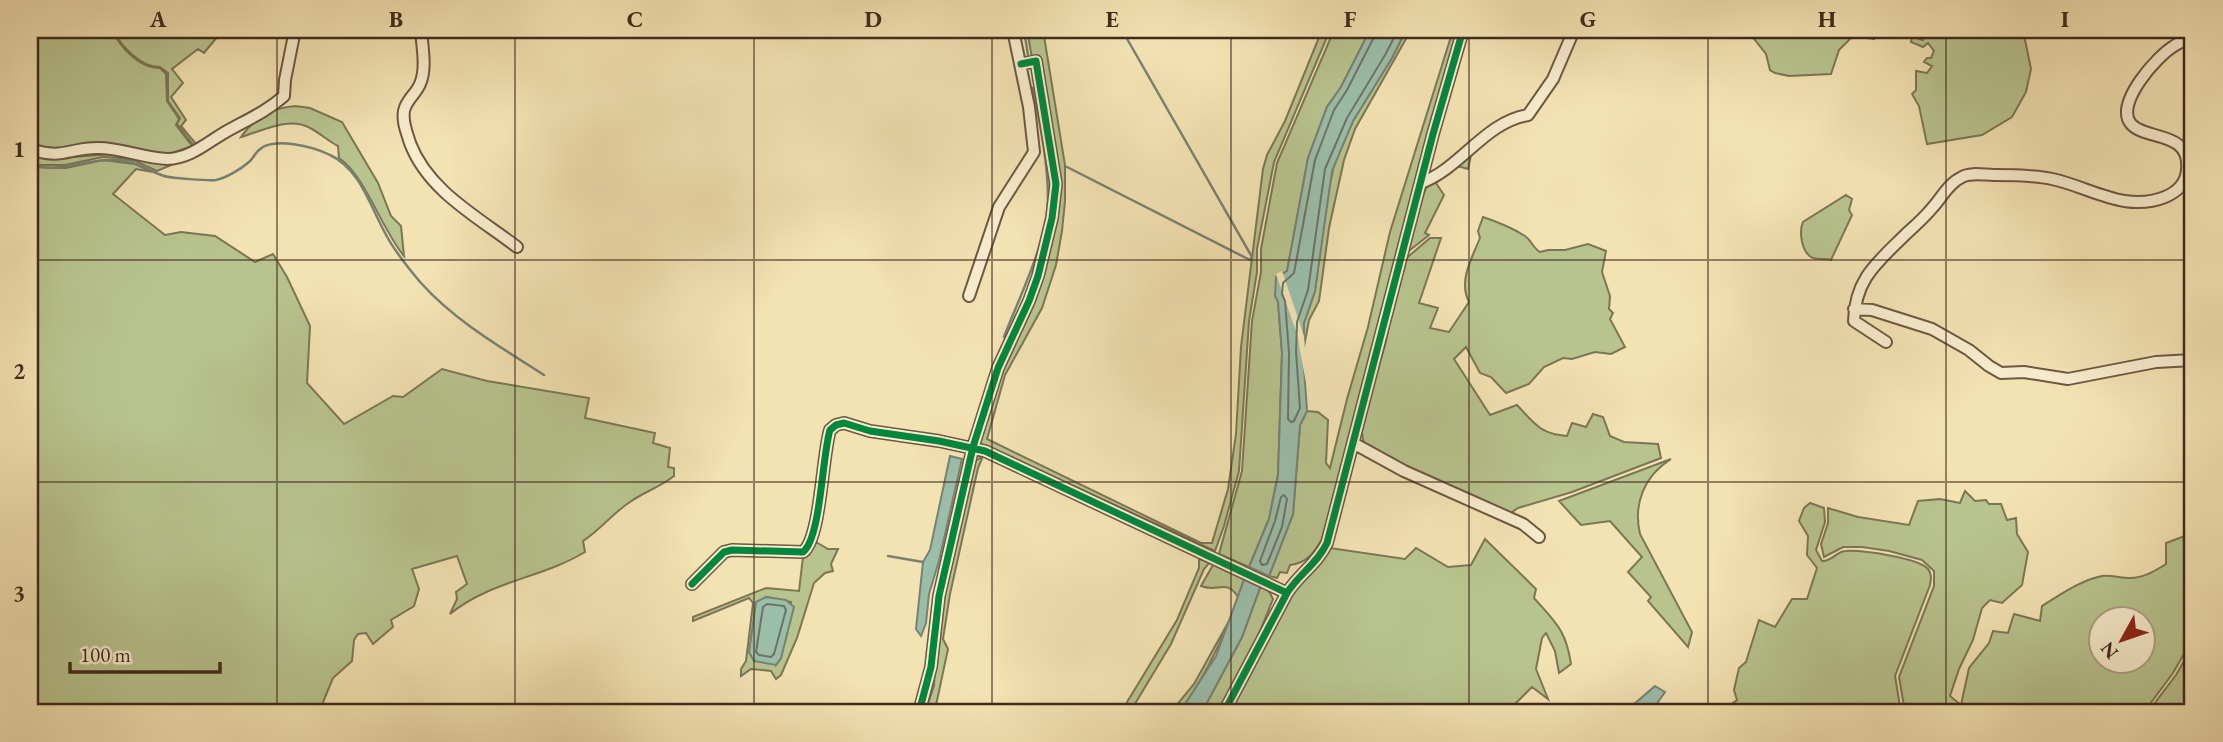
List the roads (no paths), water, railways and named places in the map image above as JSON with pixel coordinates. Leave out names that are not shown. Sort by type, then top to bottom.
[{"type":"street","points":[[30,149],[63,155],[87,148],[105,148],[126,154],[169,159],[202,148],[268,110],[284,96],[295,30]]},
{"type":"street","points":[[421,30],[423,72],[420,84],[407,102],[403,113],[415,156],[426,174],[440,188],[517,247]]},
{"type":"street","points":[[969,296],[999,207],[1034,152],[1021,64],[1013,30]]},
{"type":"street","points":[[1224,712],[1287,593],[1295,581],[1320,558],[1327,543],[1463,30]]},
{"type":"street","points":[[1421,183],[1443,171],[1499,127],[1528,116],[1557,72],[1574,30]]},
{"type":"street","points":[[1886,342],[1854,321],[1858,289],[1871,270],[1961,177],[1979,174],[2051,178],[2132,203],[2152,201],[2174,192],[2183,184],[2188,167],[2183,151],[2170,139],[2135,127],[2128,118],[2127,110],[2133,90],[2158,59],[2174,45],[2193,38]]},
{"type":"street","points":[[919,712],[930,667],[939,596],[973,447],[998,368],[1038,276],[1052,218],[1056,184],[1036,61],[1021,64]]},
{"type":"street","points":[[1854,309],[1872,310],[1932,329],[1969,350],[2001,373],[2024,372],[2068,379],[2156,362],[2193,360]]},
{"type":"street","points":[[692,584],[724,552],[803,552],[807,549],[814,532],[827,439],[830,430],[844,423],[870,432],[973,447],[1287,593]]},
{"type":"street","points":[[1353,443],[1404,471],[1522,524],[1539,537]]},
{"type":"water","points":[[1370,30],[1406,30],[1353,121],[1332,171],[1315,291],[1304,323],[1307,411],[1300,425],[1293,514],[1269,576],[1249,567],[1269,519],[1278,475],[1282,353],[1278,302],[1275,296],[1276,277],[1287,271],[1308,158],[1327,107],[1341,87]]},
{"type":"water","points":[[950,456],[962,459],[921,636],[916,629],[923,562],[930,550]]},
{"type":"water","points":[[1245,577],[1261,585],[1242,637],[1202,712],[1180,712],[1216,656]]},
{"type":"water","points":[[766,597],[786,600],[794,607],[781,658],[776,665],[754,661],[749,652],[756,602]]},
{"type":"water","points":[[1655,686],[1665,692],[1651,712],[1633,705]]},
{"type":"waterway","points":[[1024,30],[1028,55]]},
{"type":"waterway","points":[[1067,167],[1250,260],[1252,257],[1122,30]]},
{"type":"waterway","points":[[1004,337],[1032,269],[1047,215],[1047,171],[1033,88]]},
{"type":"waterway","points":[[30,165],[52,168],[119,160],[164,176],[216,180],[238,170],[265,146],[294,144],[323,152],[340,161],[356,178],[391,244],[434,297],[479,333],[544,375]]},
{"type":"waterway","points":[[888,556],[923,562]]}]
